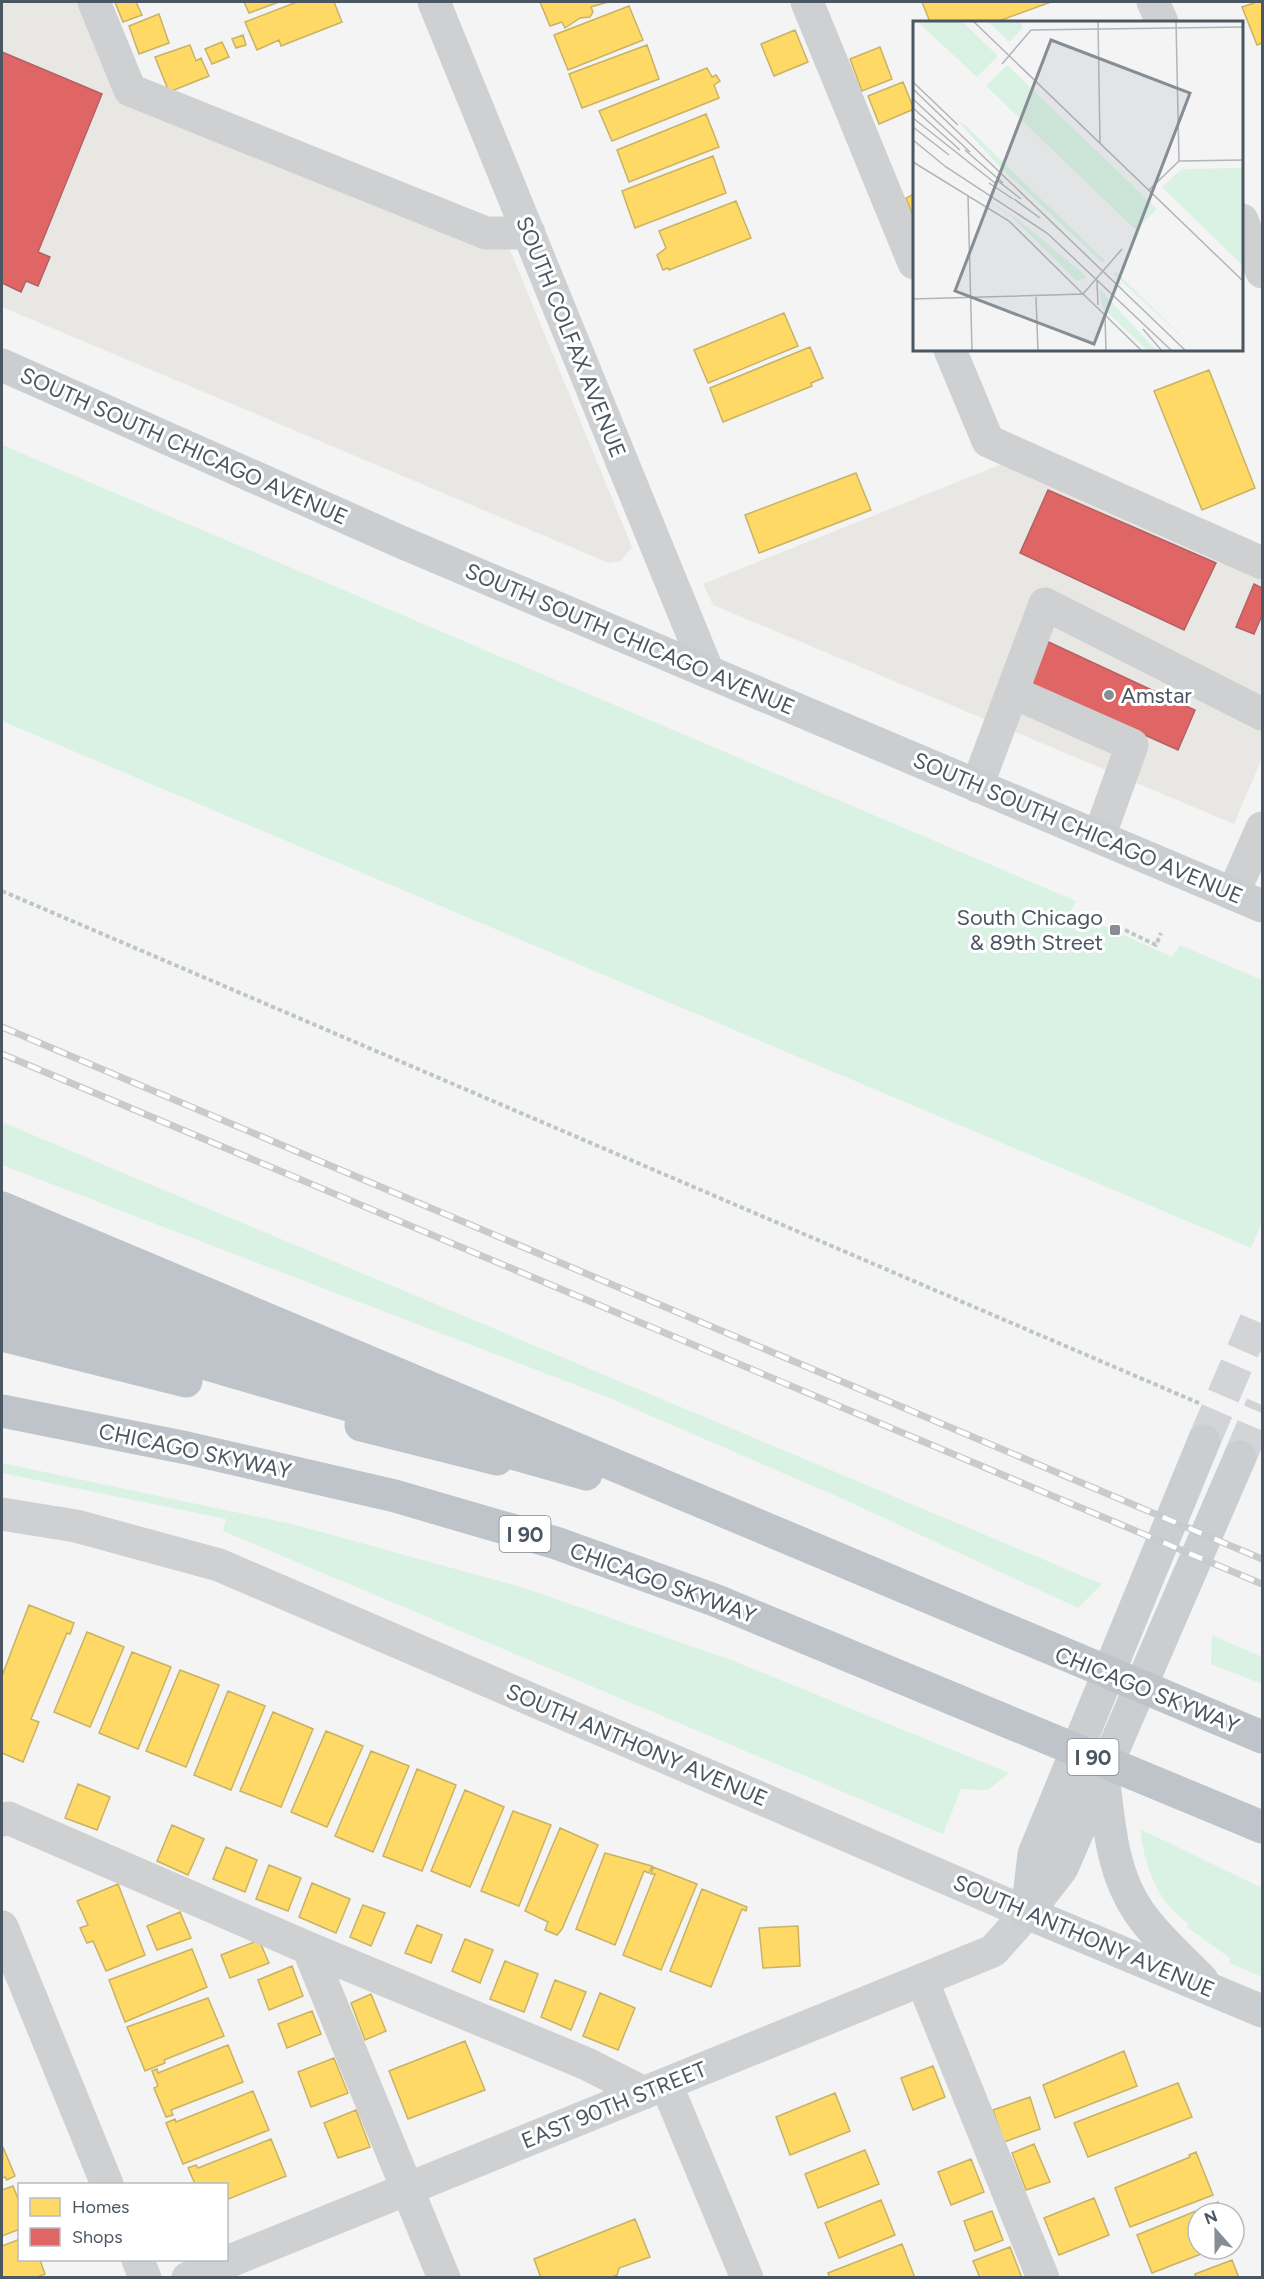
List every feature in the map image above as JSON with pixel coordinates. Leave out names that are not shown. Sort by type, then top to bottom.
[{"type":"highway","points":[[2,1192],[732,1516]]},
{"type":"highway","points":[[2,1208],[732,1516]]},
{"type":"highway","points":[[2,1225],[732,1516]]},
{"type":"highway","points":[[2,1243],[732,1516]]},
{"type":"highway","points":[[2,1259],[732,1516]]},
{"type":"highway","points":[[2,1275],[732,1516]]},
{"type":"highway","points":[[2,1290],[732,1516]]},
{"type":"highway","points":[[2,1305],[732,1516]]},
{"type":"highway","points":[[2,1320],[732,1516]]},
{"type":"highway","points":[[2,1335],[732,1516]]},
{"type":"highway","name":"CHICAGO SKYWAY","points":[[2,1411],[188,1448],[395,1496],[556,1543],[717,1600],[1263,1827]]},
{"type":"highway","name":"CHICAGO SKYWAY","points":[[732,1516],[1263,1737]]},
{"type":"main road","name":"SOUTH SOUTH CHICAGO AVENUE","points":[[2,365],[401,542],[1263,906]]},
{"type":"main road","points":[[1027,1913],[1034,1854],[1204,1441]]},
{"type":"main road","points":[[1027,1913],[1062,1868],[1240,1457]]},
{"type":"main road","points":[[1103,1773],[1112,1851],[1130,1897],[1140,1914],[1209,1988]]},
{"type":"main road","name":"SOUTH ANTHONY AVENUE","points":[[1027,1913],[1263,2011]]},
{"type":"street","points":[[94,2],[130,90],[486,233],[529,233]]},
{"type":"street","name":"SOUTH COLFAX AVENUE","points":[[434,2],[708,672]]},
{"type":"street","points":[[807,2],[913,258]]},
{"type":"street","points":[[1153,2],[1162,21]]},
{"type":"street","points":[[1243,222],[1263,272]]},
{"type":"street","points":[[950,351],[988,441],[1263,563]]},
{"type":"street","points":[[978,786],[1045,604],[1263,714]]},
{"type":"street","points":[[1012,692],[1132,745],[1099,837]]},
{"type":"street","points":[[1233,894],[1263,828]]},
{"type":"street","name":"SOUTH ANTHONY AVENUE","points":[[2,1514],[76,1526],[219,1565],[1027,1913]]},
{"type":"street","points":[[2,1820],[8,1818],[308,1948],[587,2064],[655,2088],[747,2277]]},
{"type":"street","name":"EAST 90TH STREET","points":[[228,2261],[993,1951],[1027,1913]]},
{"type":"street","points":[[2,1927],[107,2183]]},
{"type":"street","points":[[308,1948],[444,2277]]},
{"type":"street","points":[[922,1980],[1043,2277]]},
{"type":"street","points":[[139,2261],[145,2277]]},
{"type":"street","name":"EAST 90TH STREET","points":[[188,2277],[228,2261]]},
{"type":"path","points":[[2,891],[1208,1407]]},
{"type":"path","points":[[1125,930],[1156,945],[1161,933]]},
{"type":"shaded area","points":[[2,2],[94,2],[130,90],[503,233],[632,547],[621,561],[609,563],[2,307]]},
{"type":"shaded area","points":[[1022,456],[1262,563],[1262,758],[1234,824],[713,605],[703,584]]},
{"type":"green space","points":[[2,445],[1076,901],[1071,911],[1172,957],[1180,945],[1262,980],[1262,1221],[1251,1248],[2,721]]},
{"type":"green space","points":[[2,1122],[1102,1584],[1078,1608],[841,1498],[607,1397],[2,1165]]},
{"type":"green space","points":[[2,1463],[292,1524],[521,1587],[731,1660],[1009,1773],[988,1790],[961,1789],[943,1834],[223,1531],[226,1519],[2,1473]]},
{"type":"green space","points":[[1212,1635],[1262,1657],[1262,1684],[1211,1664]]},
{"type":"green space","points":[[1140,1829],[1262,1888],[1262,1977],[1229,1963],[1230,1958],[1187,1927],[1188,1923],[1168,1904],[1154,1882],[1149,1869]]},
{"type":"building: Homes","points":[[115,2],[136,2],[142,15],[123,22]]},
{"type":"building: Homes","points":[[244,2],[279,2],[249,13]]},
{"type":"building: Homes","points":[[297,2],[334,2],[342,22],[281,46],[279,40],[257,50],[245,22]]},
{"type":"building: Homes","points":[[540,2],[608,2],[591,7],[593,12],[590,17],[580,18],[565,28],[562,22],[550,26]]},
{"type":"building: Homes","points":[[922,2],[1051,2],[999,21],[930,21]]},
{"type":"building: Homes","points":[[1262,2],[1262,43],[1257,45],[1242,7]]},
{"type":"building: Homes","points":[[629,6],[643,40],[568,70],[554,35]]},
{"type":"building: Homes","points":[[159,14],[169,43],[139,54],[129,26]]},
{"type":"building: Homes","points":[[795,30],[808,62],[774,76],[761,44]]},
{"type":"building: Homes","points":[[243,35],[246,45],[236,48],[232,39]]},
{"type":"building: Homes","points":[[222,42],[229,57],[212,64],[205,49]]},
{"type":"building: Homes","points":[[190,45],[196,61],[201,58],[209,76],[169,92],[155,57]]},
{"type":"building: Homes","points":[[647,45],[659,79],[582,108],[569,74]]},
{"type":"building: Homes","points":[[880,47],[892,79],[862,91],[850,59]]},
{"type":"building: Homes","points":[[707,68],[712,77],[716,75],[720,81],[714,85],[719,98],[612,141],[599,111]]},
{"type":"building: Homes","points":[[903,82],[913,109],[879,124],[868,96]]},
{"type":"building: Homes","points":[[706,114],[719,147],[629,182],[617,150]]},
{"type":"building: Homes","points":[[713,156],[726,193],[635,228],[622,191]]},
{"type":"building: Homes","points":[[913,194],[913,216],[906,198]]},
{"type":"building: Homes","points":[[736,201],[751,238],[669,270],[668,268],[663,270],[657,255],[666,248],[659,231]]},
{"type":"building: Homes","points":[[784,313],[798,346],[708,383],[694,350]]},
{"type":"building: Homes","points":[[810,347],[823,378],[811,383],[812,386],[723,422],[710,388]]},
{"type":"building: Homes","points":[[1209,370],[1255,488],[1202,510],[1154,391]]},
{"type":"building: Homes","points":[[856,473],[871,510],[759,553],[745,515]]},
{"type":"building: Homes","points":[[29,1605],[74,1623],[70,1634],[67,1633],[31,1719],[39,1722],[23,1762],[2,1753],[2,1676]]},
{"type":"building: Homes","points":[[87,1632],[124,1647],[90,1727],[54,1712]]},
{"type":"building: Homes","points":[[132,1652],[171,1667],[138,1749],[99,1733]]},
{"type":"building: Homes","points":[[180,1670],[219,1685],[186,1767],[146,1751]]},
{"type":"building: Homes","points":[[228,1691],[265,1706],[231,1790],[194,1775]]},
{"type":"building: Homes","points":[[273,1712],[313,1729],[281,1807],[240,1791]]},
{"type":"building: Homes","points":[[326,1731],[363,1746],[327,1827],[291,1812]]},
{"type":"building: Homes","points":[[371,1751],[409,1766],[373,1852],[335,1836]]},
{"type":"building: Homes","points":[[417,1769],[456,1785],[422,1871],[383,1856]]},
{"type":"building: Homes","points":[[78,1784],[110,1797],[97,1830],[65,1818]]},
{"type":"building: Homes","points":[[465,1790],[504,1807],[470,1887],[431,1871]]},
{"type":"building: Homes","points":[[513,1811],[551,1825],[519,1906],[481,1891]]},
{"type":"building: Homes","points":[[172,1825],[204,1839],[188,1875],[157,1861]]},
{"type":"building: Homes","points":[[560,1828],[598,1845],[562,1929],[557,1935],[545,1930],[548,1922],[525,1911]]},
{"type":"building: Homes","points":[[226,1847],[257,1860],[245,1892],[213,1879]]},
{"type":"building: Homes","points":[[605,1853],[652,1866],[649,1873],[644,1871],[615,1945],[576,1929]]},
{"type":"building: Homes","points":[[269,1865],[301,1878],[288,1911],[256,1899]]},
{"type":"building: Homes","points":[[653,1867],[697,1884],[661,1970],[623,1955],[655,1874],[651,1874]]},
{"type":"building: Homes","points":[[312,1883],[350,1899],[336,1933],[299,1917]]},
{"type":"building: Homes","points":[[118,1884],[145,1955],[106,1971],[93,1941],[87,1943],[80,1928],[88,1925],[77,1901]]},
{"type":"building: Homes","points":[[702,1889],[747,1907],[746,1911],[742,1909],[711,1987],[670,1971]]},
{"type":"building: Homes","points":[[363,1905],[385,1913],[371,1946],[350,1937]]},
{"type":"building: Homes","points":[[180,1912],[191,1938],[157,1950],[147,1926]]},
{"type":"building: Homes","points":[[417,1925],[442,1935],[431,1963],[405,1953]]},
{"type":"building: Homes","points":[[798,1926],[800,1966],[763,1968],[759,1928]]},
{"type":"building: Homes","points":[[465,1939],[493,1950],[480,1983],[452,1971]]},
{"type":"building: Homes","points":[[259,1940],[269,1963],[230,1978],[221,1955]]},
{"type":"building: Homes","points":[[192,1949],[207,1987],[125,2022],[109,1980]]},
{"type":"building: Homes","points":[[505,1961],[538,1974],[524,2012],[490,1999]]},
{"type":"building: Homes","points":[[292,1966],[303,1996],[269,2010],[258,1980]]},
{"type":"building: Homes","points":[[555,1980],[586,1992],[571,2030],[541,2017]]},
{"type":"building: Homes","points":[[600,1993],[635,2008],[618,2050],[583,2036]]},
{"type":"building: Homes","points":[[371,1994],[386,2031],[365,2040],[351,2003]]},
{"type":"building: Homes","points":[[208,1998],[224,2036],[164,2060],[165,2063],[145,2071],[127,2027]]},
{"type":"building: Homes","points":[[312,2011],[321,2034],[287,2048],[278,2024]]},
{"type":"building: Homes","points":[[465,2041],[485,2090],[408,2119],[389,2071]]},
{"type":"building: Homes","points":[[228,2045],[243,2082],[171,2110],[173,2115],[166,2117],[154,2088],[158,2086],[152,2071],[157,2069],[158,2073]]},
{"type":"building: Homes","points":[[1124,2051],[1137,2086],[1055,2118],[1043,2085]]},
{"type":"building: Homes","points":[[334,2058],[348,2093],[311,2107],[298,2072]]},
{"type":"building: Homes","points":[[933,2066],[945,2097],[913,2110],[901,2078]]},
{"type":"building: Homes","points":[[1178,2083],[1192,2117],[1088,2157],[1074,2123]]},
{"type":"building: Homes","points":[[253,2091],[269,2130],[183,2164],[166,2123],[175,2119],[176,2122]]},
{"type":"building: Homes","points":[[835,2093],[850,2131],[790,2155],[776,2117]]},
{"type":"building: Homes","points":[[1030,2097],[1040,2129],[1004,2142],[993,2110]]},
{"type":"building: Homes","points":[[356,2110],[370,2147],[338,2158],[324,2123]]},
{"type":"building: Homes","points":[[271,2139],[286,2176],[228,2199],[228,2183],[195,2183],[188,2168],[196,2165],[198,2168]]},
{"type":"building: Homes","points":[[1034,2144],[1050,2182],[1026,2190],[1012,2153]]},
{"type":"building: Homes","points":[[3,2147],[15,2176],[7,2180],[5,2177],[2,2178]]},
{"type":"building: Homes","points":[[865,2150],[879,2184],[818,2208],[805,2174]]},
{"type":"building: Homes","points":[[1196,2152],[1213,2195],[1197,2201],[1186,2201],[1186,2205],[1130,2227],[1115,2188],[1190,2157],[1189,2155]]},
{"type":"building: Homes","points":[[971,2159],[984,2192],[951,2205],[938,2172]]},
{"type":"building: Homes","points":[[13,2186],[18,2199],[18,2230],[2,2236],[2,2190]]},
{"type":"building: Homes","points":[[1094,2198],[1109,2235],[1059,2255],[1044,2218]]},
{"type":"building: Homes","points":[[881,2200],[895,2235],[839,2258],[825,2223]]},
{"type":"building: Homes","points":[[992,2211],[1003,2240],[975,2251],[964,2221]]},
{"type":"building: Homes","points":[[1186,2215],[1186,2260],[1152,2273],[1137,2235]]},
{"type":"building: Homes","points":[[635,2219],[650,2257],[619,2268],[617,2275],[610,2278],[541,2278],[534,2259]]},
{"type":"building: Homes","points":[[18,2240],[18,2261],[40,2261],[45,2274],[35,2278],[2,2278],[2,2246]]},
{"type":"building: Homes","points":[[902,2244],[915,2278],[830,2278],[828,2273]]},
{"type":"building: Homes","points":[[1010,2247],[1022,2278],[980,2278],[973,2261]]},
{"type":"building: Homes","points":[[1232,2261],[1239,2278],[1196,2278],[1195,2274]]},
{"type":"building: Shops","points":[[2,52],[102,94],[38,252],[50,257],[38,286],[26,281],[21,292],[2,283]]},
{"type":"building: Shops","points":[[1048,490],[1216,563],[1184,630],[1020,553]]},
{"type":"building: Shops","points":[[1254,584],[1262,588],[1262,615],[1254,634],[1236,627]]},
{"type":"building: Shops","name":"Amstar","points":[[1040,638],[1195,710],[1178,750],[1022,680]]},
{"type":"tunnel","points":[[1204,1441],[1262,1306]]},
{"type":"tunnel","points":[[1240,1457],[1262,1405]]},
{"type":"railway","points":[[2,1027],[1262,1559]]},
{"type":"railway","points":[[2,1054],[1262,1584]]},
{"type":"place","name":"Amstar","points":[[1109,695]]},
{"type":"place","name":"South Chicago & 89th Street","points":[[1115,930]]}]
